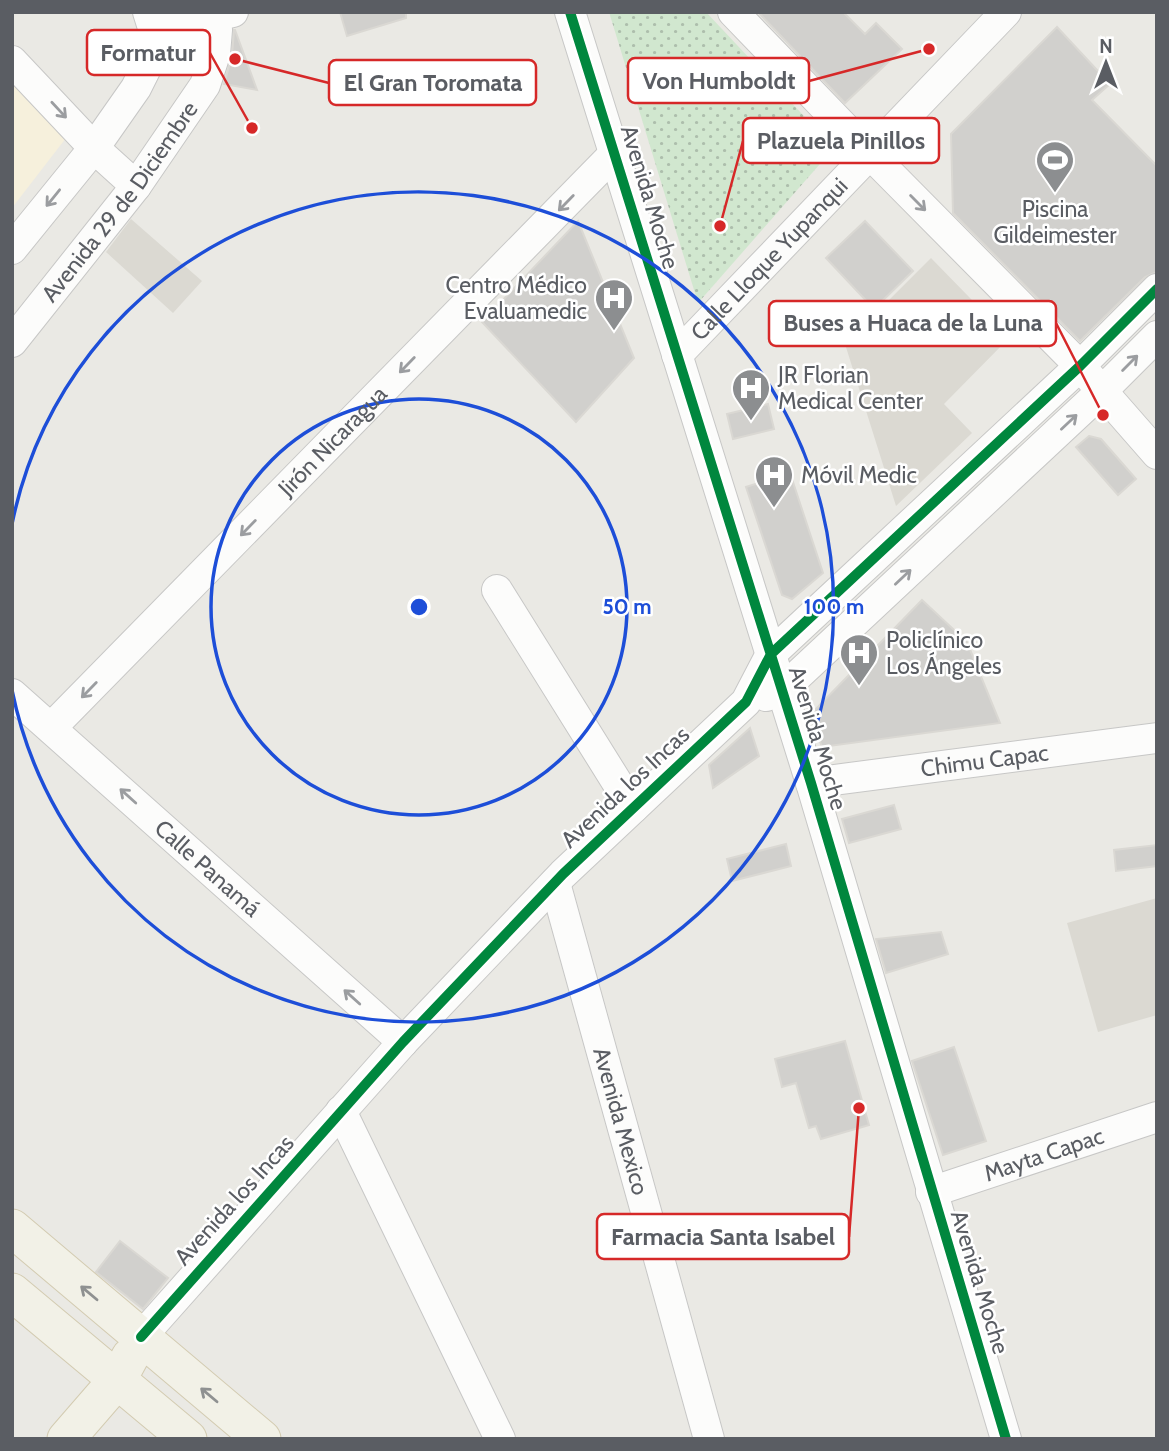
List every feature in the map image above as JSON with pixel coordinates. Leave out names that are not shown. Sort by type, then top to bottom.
[{"type":"main road","points":[[12,1228],[261,1439]]},
{"type":"main road","points":[[12,1292],[188,1439]]},
{"type":"main road","points":[[66,1439],[118,1379],[141,1337]]},
{"type":"street","name":"Avenida Moche","points":[[570,12],[811,783],[1006,1439]]},
{"type":"street","points":[[733,12],[1080,366],[1156,455]]},
{"type":"street","name":"Calle Lloque Yupanqui","points":[[677,355],[1006,12]]},
{"type":"street","points":[[12,249],[94,148],[136,88],[150,58],[151,21],[221,14]]},
{"type":"street","name":"Avenida 29 de Diciembre","points":[[12,342],[136,186],[205,85],[215,54],[221,14]]},
{"type":"street","points":[[12,61],[94,148],[136,186]]},
{"type":"street","name":"Jirón Nicaragua","points":[[51,728],[614,154]]},
{"type":"street","name":"Avenida los Incas","points":[[141,1337],[403,1042],[555,883],[746,702],[771,654],[1080,366],[1157,289]]},
{"type":"street","name":"Avenida los Incas","points":[[746,702],[781,691],[1157,336]]},
{"type":"street","points":[[498,590],[633,808]]},
{"type":"street","name":"Calle Panamá","points":[[12,694],[403,1042]]},
{"type":"street","name":"Chimu Capac","points":[[811,783],[1157,738]]},
{"type":"street","name":"Avenida Mexico","points":[[555,883],[709,1439]]},
{"type":"street","points":[[341,1111],[500,1439]]},
{"type":"street","name":"Mayta Capac","points":[[931,1192],[1157,1117]]},
{"type":"shaded area","points":[[12,82],[66,138],[12,208]]},
{"type":"shaded area","points":[[131,219],[202,281],[173,313],[106,252]]},
{"type":"shaded area","points":[[931,258],[1009,338],[944,404],[972,433],[896,506],[845,344]]},
{"type":"shaded area","points":[[1157,898],[1157,1015],[1098,1032],[1067,923]]},
{"type":"green space","points":[[609,12],[706,12],[834,148],[698,303]]},
{"type":"building","points":[[340,12],[406,12],[406,18],[347,36]]},
{"type":"building","points":[[758,12],[843,12],[865,34],[876,23],[902,49],[845,103]]},
{"type":"building","name":"Piscina Gildeimester","points":[[1057,27],[1110,84],[1092,100],[1157,166],[1157,272],[1145,277],[1080,341],[953,213],[951,134]]},
{"type":"building","points":[[234,30],[257,90],[224,84],[232,56]]},
{"type":"building","points":[[578,221],[634,358],[576,422],[482,322]]},
{"type":"building","points":[[865,221],[913,271],[874,309],[826,258]]},
{"type":"building","name":"JR Florian Medical Center","points":[[768,404],[774,429],[733,439],[727,414]]},
{"type":"building","points":[[1089,436],[1101,439],[1136,479],[1118,495],[1076,447]]},
{"type":"building","points":[[790,473],[823,573],[792,599],[782,595],[746,487]]},
{"type":"building","points":[[922,600],[967,642],[1000,723],[822,747],[810,715]]},
{"type":"building","points":[[750,728],[759,756],[713,788],[709,765]]},
{"type":"building","points":[[894,805],[901,829],[849,843],[842,819]]},
{"type":"building","points":[[786,844],[791,866],[732,881],[727,859]]},
{"type":"building","points":[[1157,845],[1157,866],[1116,871],[1114,850]]},
{"type":"building","points":[[941,932],[948,954],[886,973],[876,939]]},
{"type":"building","points":[[845,1041],[869,1125],[821,1139],[816,1126],[809,1128],[796,1083],[782,1087],[775,1059]]},
{"type":"building","points":[[954,1047],[986,1141],[943,1155],[912,1061]]},
{"type":"building","points":[[120,1241],[168,1278],[143,1309],[96,1272]]},
{"type":"cycle path","points":[[570,12],[811,783],[1006,1439]]},
{"type":"cycle path","points":[[141,1337],[403,1042],[563,874],[746,702],[771,654],[1080,366],[1157,289]]},
{"type":"place","name":"Von Humboldt","points":[[929,49]]},
{"type":"place","name":"El Gran Toromata","points":[[235,59]]},
{"type":"place","name":"Formatur","points":[[252,128]]},
{"type":"place","name":"Piscina Gildeimester","points":[[1055,194]]},
{"type":"place","name":"Plazuela Pinillos","points":[[720,226]]},
{"type":"place","name":"Centro Médico Evaluamedic","points":[[614,332]]},
{"type":"place","name":"Buses a Huaca de la Luna","points":[[1103,415]]},
{"type":"place","name":"JR Florian Medical Center","points":[[751,422]]},
{"type":"place","name":"Móvil Medic","points":[[774,509]]},
{"type":"place","name":"Policlínico Los Ángeles","points":[[859,687]]},
{"type":"place","name":"Farmacia Santa Isabel","points":[[859,1108]]}]
